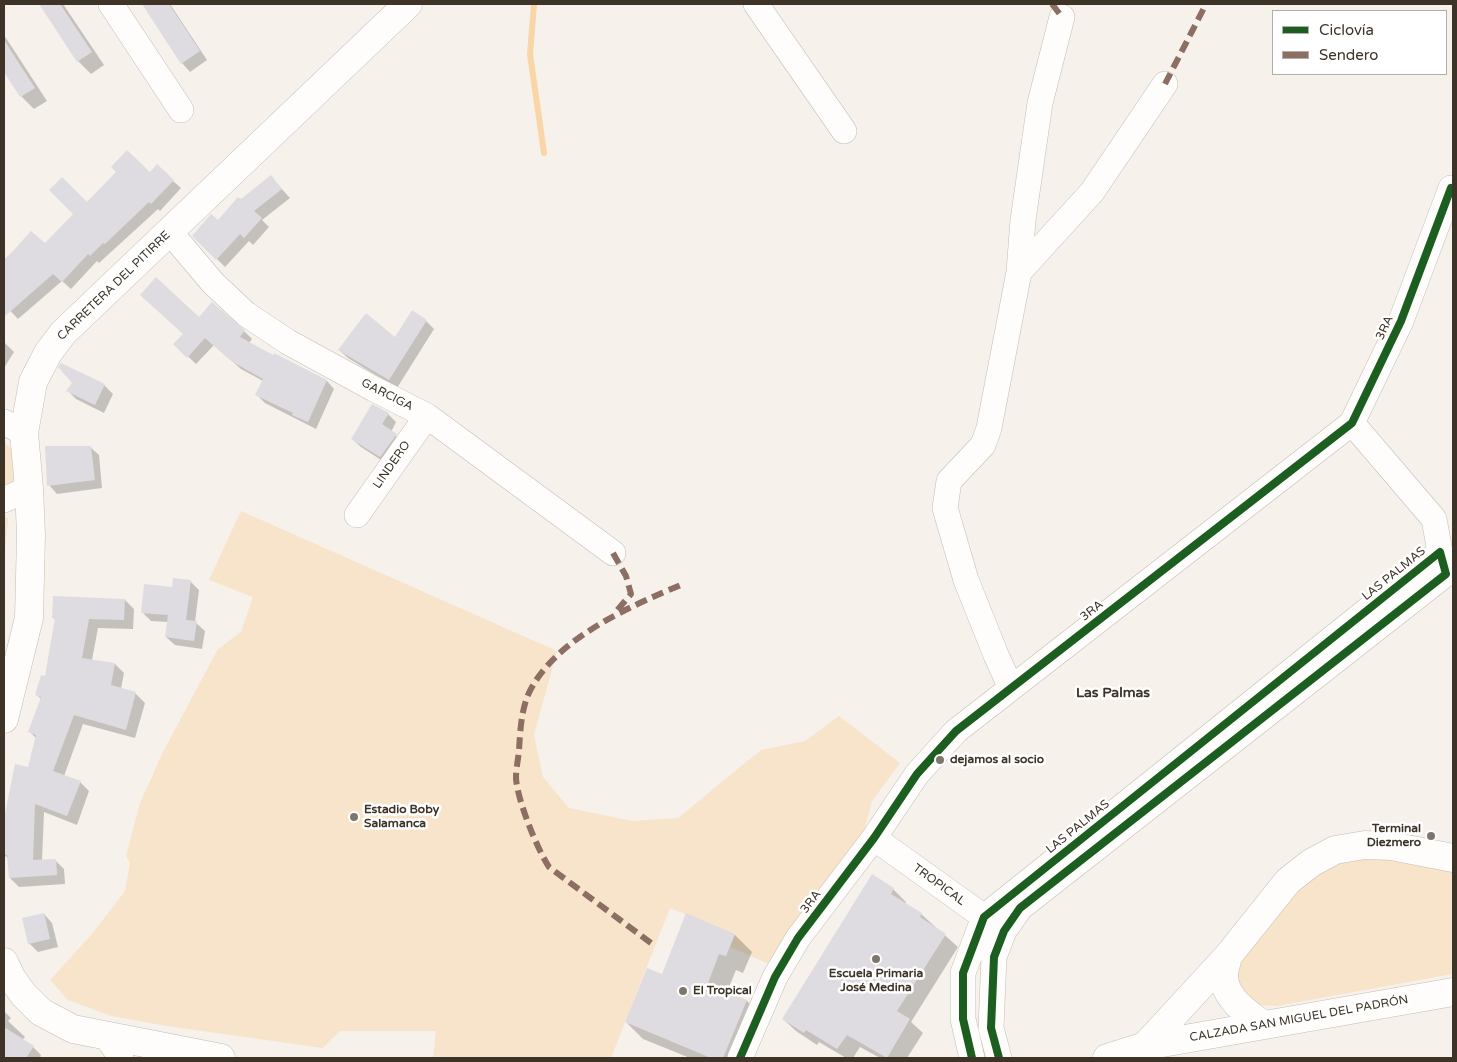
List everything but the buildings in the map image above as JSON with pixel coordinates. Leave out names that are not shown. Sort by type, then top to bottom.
[{"type":"main road","name":"CARRETERA DEL PITIRRE","points":[[5,712],[28,618],[29,488],[14,428],[33,382],[48,353],[63,333],[408,4]]},
{"type":"main road","name":"CALZADA SAN MIGUEL DEL PADRÓN","points":[[1145,1046],[1228,956],[1288,881],[1311,863],[1335,850],[1364,845],[1391,846],[1453,858]]},
{"type":"main road","points":[[1228,956],[1224,973],[1227,989],[1234,1001],[1263,1025]]},
{"type":"main road","points":[[4,962],[11,977],[23,994],[41,1012],[72,1029],[114,1047],[221,1058]]},
{"type":"main road","name":"CALZADA SAN MIGUEL DEL PADRÓN","points":[[1107,1058],[1145,1046],[1453,992]]},
{"type":"street","points":[[111,4],[181,110]]},
{"type":"street","points":[[756,4],[844,131]]},
{"type":"street","points":[[1011,688],[966,580],[945,508],[950,481],[983,444],[989,428],[1020,272],[1023,220],[1040,103],[1062,17]]},
{"type":"street","points":[[1020,272],[1092,192],[1165,84]]},
{"type":"street","name":"3RA","points":[[740,1058],[775,977],[798,938],[874,838],[917,774],[956,731],[1352,423],[1401,320],[1452,188]]},
{"type":"street","name":"GARCIGA","points":[[170,232],[213,283],[246,314],[288,342],[427,416],[613,553]]},
{"type":"street","name":"LINDERO","points":[[358,515],[427,416]]},
{"type":"street","name":"LAS PALMAS","points":[[999,1058],[991,1028],[994,958],[1004,931],[1020,908],[1446,574],[1434,519],[1352,423]]},
{"type":"street","points":[[4,500],[29,488]]},
{"type":"street","name":"LAS PALMAS","points":[[984,917],[1440,552]]},
{"type":"street","name":"TROPICAL","points":[[874,838],[1004,931]]},
{"type":"street","points":[[972,1058],[963,1019],[963,973],[984,917]]},
{"type":"shaded area","points":[[4,442],[13,451],[15,463],[14,479],[10,484],[4,485]]},
{"type":"shaded area","points":[[241,511],[557,651],[534,735],[543,777],[569,808],[632,821],[678,818],[761,750],[805,741],[839,716],[900,763],[872,801],[862,839],[771,965],[730,947],[735,934],[670,908],[611,1058],[433,1058],[436,1031],[340,1031],[323,1048],[167,1026],[111,1016],[68,1000],[50,980],[92,934],[125,891],[130,863],[126,856],[140,803],[163,752],[218,649],[241,632],[253,597],[209,580]]},
{"type":"shaded area","points":[[4,515],[8,519],[4,561]]},
{"type":"shaded area","points":[[1365,856],[1453,867],[1453,974],[1277,1006],[1257,1005],[1241,994],[1237,981],[1239,965],[1294,889],[1324,867]]},
{"type":"waterway","points":[[534,4],[530,54],[544,153]]},
{"type":"marked path","points":[[1052,4],[1062,17]]},
{"type":"marked path","points":[[1165,84],[1206,4]]},
{"type":"marked path","points":[[613,553],[626,576],[631,594],[614,614]]},
{"type":"marked path","points":[[651,943],[549,867],[528,824],[517,787],[516,771],[521,723],[528,695],[540,675],[555,657],[595,627],[640,603],[683,584]]},
{"type":"cycle path","points":[[740,1058],[775,977],[798,938],[874,838],[917,774],[956,731],[1352,423],[1401,321],[1451,188]]},
{"type":"cycle path","points":[[972,1058],[963,1019],[963,973],[984,917],[1440,552],[1446,574],[1020,908],[1004,931],[994,957],[991,1028],[999,1058]]},
{"type":"place","name":"dejamos al socio","points":[[940,760]]},
{"type":"place","name":"Estadio Boby Salamanca","points":[[354,817]]},
{"type":"place","name":"Terminal Diezmero","points":[[1431,836]]},
{"type":"place","name":"Escuela Primaria José Medina","points":[[876,959]]},
{"type":"place","name":"El Tropical","points":[[683,991]]},
{"type":"district","name":"Las Palmas","points":[[1113,693]]}]
